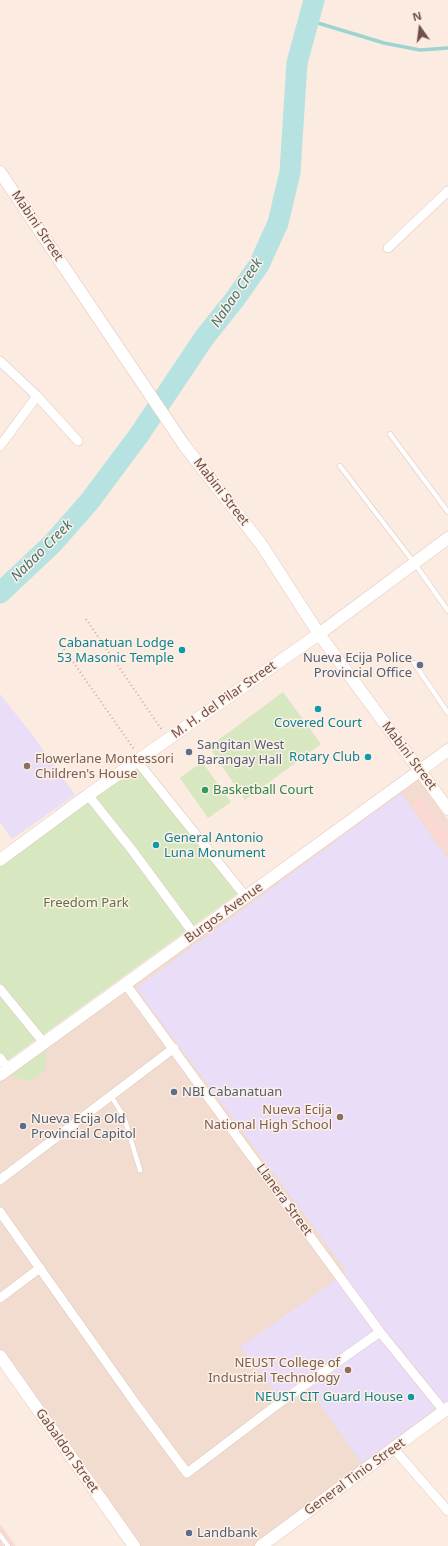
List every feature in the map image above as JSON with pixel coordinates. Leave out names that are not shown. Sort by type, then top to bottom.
[{"type":"main road","name":"Mabini Street","points":[[0,172],[184,445],[261,544],[319,634],[448,809]]},
{"type":"main road","name":"M. H. del Pilar Street","points":[[0,860],[168,738],[222,703],[319,634],[448,538]]},
{"type":"main road","name":"Burgos Avenue","points":[[4,1072],[448,750]]},
{"type":"main road","name":"Gabaldon Street","points":[[0,1356],[134,1546]]},
{"type":"main road","name":"General Tinio Street","points":[[261,1546],[447,1412]]},
{"type":"street","points":[[388,248],[448,191]]},
{"type":"street","points":[[0,361],[37,396],[78,441]]},
{"type":"street","points":[[0,446],[37,396]]},
{"type":"street","points":[[139,760],[246,897]]},
{"type":"street","points":[[88,795],[132,850],[194,934]]},
{"type":"street","name":"Llanera Street","points":[[128,986],[380,1332],[447,1412]]},
{"type":"street","points":[[0,989],[44,1043]]},
{"type":"street","points":[[0,1180],[174,1048]]},
{"type":"street","points":[[0,1058],[4,1072]]},
{"type":"street","points":[[0,1212],[138,1407],[187,1473],[282,1402],[380,1332]]},
{"type":"street","points":[[0,1298],[40,1268]]},
{"type":"street","points":[[394,1449],[448,1511]]},
{"type":"lane","points":[[390,434],[448,512]]},
{"type":"lane","points":[[340,466],[415,564],[448,611]]},
{"type":"lane","points":[[414,663],[448,713]]},
{"type":"lane","points":[[111,1096],[125,1121],[140,1170]]},
{"type":"lane","points":[[0,1535],[8,1546]]},
{"type":"path","points":[[86,619],[168,738]]},
{"type":"path","points":[[64,649],[139,760]]},
{"type":"shaded area","name":"Flowerlane Montessori Children's House","points":[[0,694],[34,737],[75,795],[12,839],[0,822]]},
{"type":"shaded area","points":[[417,777],[448,820],[448,1403],[258,1546],[133,1546],[0,1360],[0,1079]]},
{"type":"shaded area","name":"Nueva Ecija National High School","points":[[401,793],[448,859],[448,1408],[366,1469],[306,1385],[282,1401],[240,1347],[347,1272],[136,988]]},
{"type":"shaded area","points":[[421,797],[448,834],[448,855],[411,804]]},
{"type":"shaded area","points":[[0,1524],[16,1546],[0,1546]]},
{"type":"green space","points":[[283,692],[321,744],[245,800],[209,747]]},
{"type":"green space","name":"Basketball Court","points":[[202,762],[231,802],[208,818],[180,778]]},
{"type":"green space","name":"Freedom Park","points":[[137,765],[237,894],[0,1066],[0,865]]},
{"type":"green space","points":[[46,1050],[45,1070],[29,1081],[10,1076]]},
{"type":"waterway","name":"Nabao Creek","points":[[0,593],[53,543],[89,502],[139,435],[204,338],[235,299],[259,265],[278,223],[290,172],[297,63],[314,0]]},
{"type":"waterway","name":"Nabao Creek","points":[[308,20],[384,43],[420,50],[448,48]]},
{"type":"place","name":"Cabanatuan Lodge 53 Masonic Temple","points":[[182,650]]},
{"type":"place","name":"Nueva Ecija Police Provincial Office","points":[[420,665]]},
{"type":"place","name":"Covered Court","points":[[318,709]]},
{"type":"place","name":"Sangitan West Barangay Hall","points":[[189,752]]},
{"type":"place","name":"Rotary Club","points":[[368,757]]},
{"type":"place","name":"Flowerlane Montessori Children's House","points":[[27,766]]},
{"type":"place","name":"Basketball Court","points":[[205,790]]},
{"type":"place","name":"General Antonio Luna Monument","points":[[156,845]]},
{"type":"place","name":"NBI Cabanatuan","points":[[174,1092]]},
{"type":"place","name":"Nueva Ecija National High School","points":[[340,1117]]},
{"type":"place","name":"Nueva Ecija Old Provincial Capitol","points":[[23,1126]]},
{"type":"place","name":"NEUST College of Industrial Technology","points":[[348,1370]]},
{"type":"place","name":"NEUST CIT Guard House","points":[[411,1397]]},
{"type":"place","name":"Landbank","points":[[189,1533]]}]
